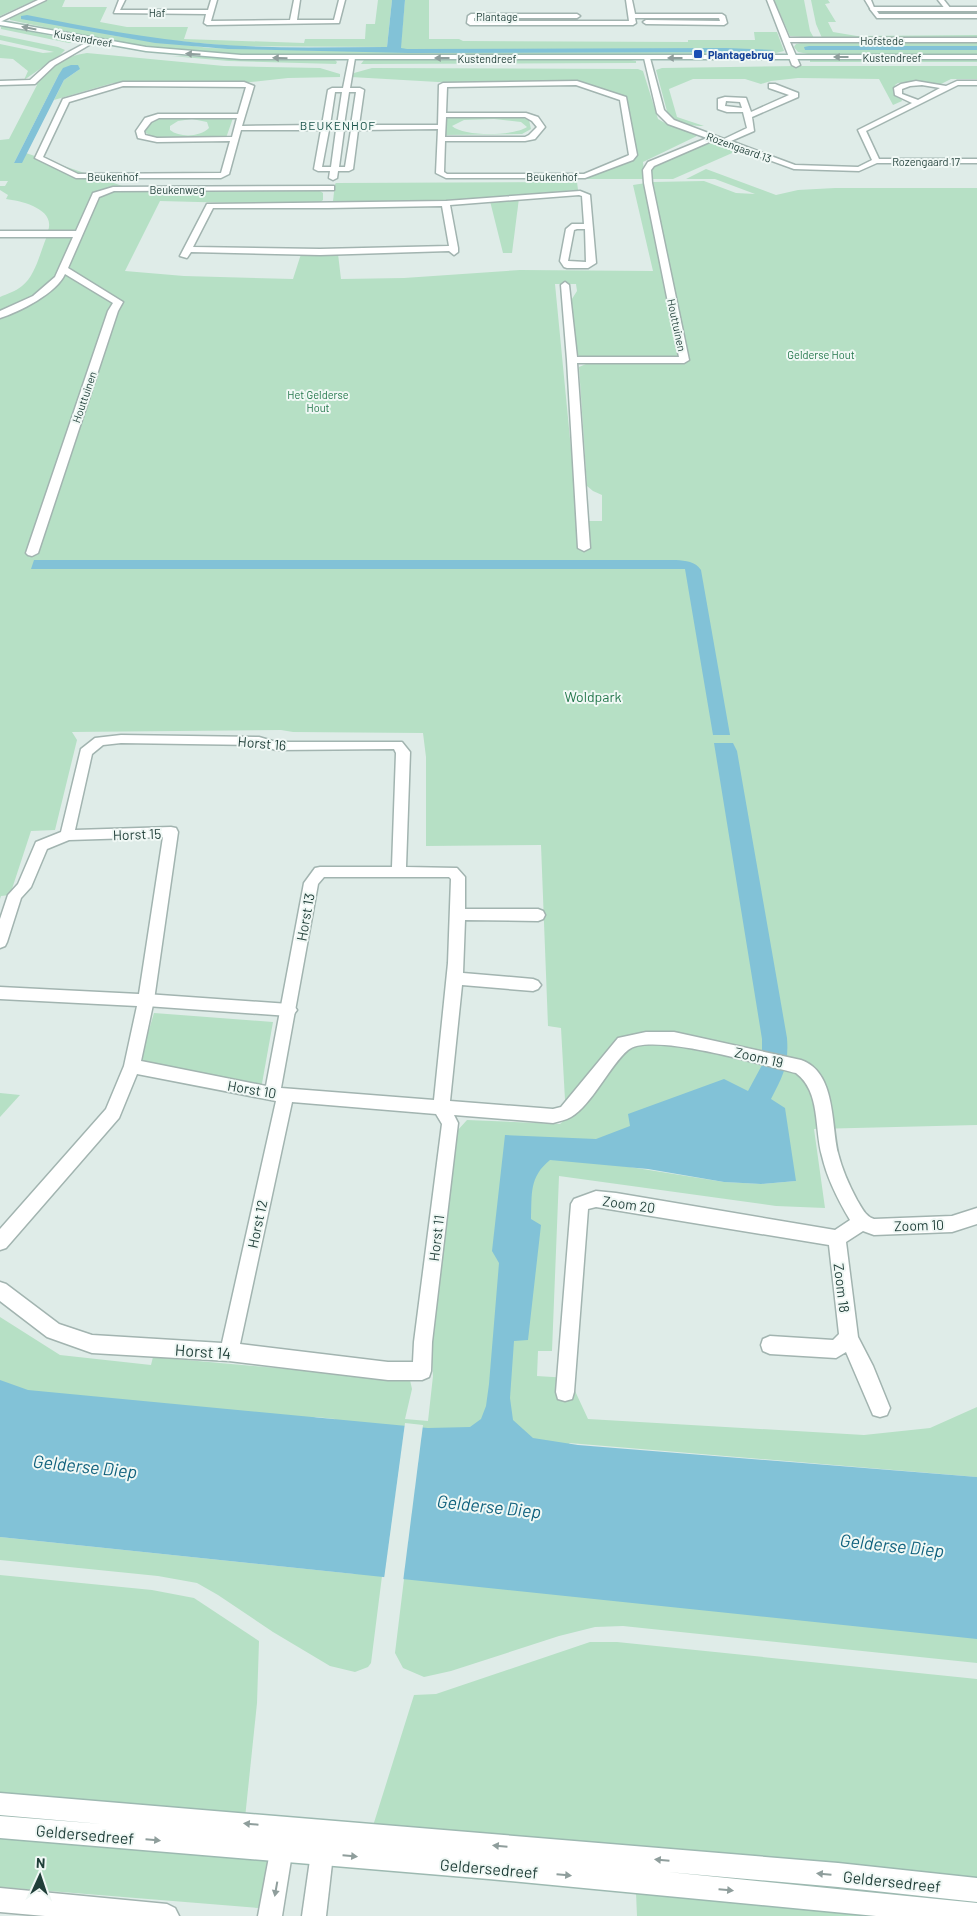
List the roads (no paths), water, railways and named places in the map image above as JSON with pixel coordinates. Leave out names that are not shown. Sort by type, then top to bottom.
[{"type":"street","points":[[0,21],[43,0]]},
{"type":"street","name":"Haf","points":[[122,0],[116,12],[211,12]]},
{"type":"street","points":[[214,0],[207,23],[337,22],[342,0]]},
{"type":"street","points":[[293,22],[297,0]]},
{"type":"street","points":[[629,0],[632,16]]},
{"type":"street","points":[[770,0],[795,61]]},
{"type":"street","points":[[868,0],[873,9],[977,16]]},
{"type":"street","points":[[941,0],[950,13]]},
{"type":"street","points":[[950,13],[977,9]]},
{"type":"street","name":"Plantage","points":[[577,16],[544,19],[470,23],[470,16],[544,19],[633,23],[632,16],[674,19],[724,22],[722,16],[674,19],[646,22]]},
{"type":"street","name":"Kustendreef","points":[[0,21],[146,50],[351,62],[795,61],[977,57]]},
{"type":"street","name":"Hofstede","points":[[787,40],[977,40]]},
{"type":"street","points":[[0,83],[32,82],[40,71],[93,41]]},
{"type":"street","name":"Kustendreef","points":[[72,46],[90,49]]},
{"type":"street","points":[[136,56],[155,58]]},
{"type":"street","name":"Kustendreef","points":[[795,61],[977,65]]},
{"type":"street","points":[[328,206],[351,62]]},
{"type":"street","name":"Kustendreef","points":[[321,66],[351,62]]},
{"type":"street","name":"Rozengaard 13","points":[[648,62],[660,111],[662,116],[671,122],[794,167],[859,169],[876,161]]},
{"type":"street","points":[[226,64],[273,66]]},
{"type":"street","name":"Beukenhof","points":[[577,83],[623,99],[633,155],[630,158],[585,176],[446,176],[440,173],[441,127],[443,85],[577,83]]},
{"type":"street","points":[[876,161],[862,130],[957,83],[977,83]]},
{"type":"street","name":"Beukenhof","points":[[244,84],[250,86],[241,116],[225,174],[221,176],[76,176],[39,158],[66,101],[117,85],[244,84]]},
{"type":"street","points":[[917,102],[899,95],[898,88],[903,85],[927,84],[948,88]]},
{"type":"street","points":[[724,142],[751,129],[748,113],[795,95],[772,86]]},
{"type":"street","points":[[346,89],[360,90],[349,169],[318,169],[332,90],[346,89]]},
{"type":"street","points":[[440,139],[525,138],[532,137],[541,127],[535,119],[526,115],[441,115]]},
{"type":"street","points":[[235,140],[157,140],[141,136],[140,131],[148,120],[158,116],[241,116]]},
{"type":"street","points":[[238,128],[441,127]]},
{"type":"street","points":[[709,137],[719,128]]},
{"type":"street","name":"Houttuinen","points":[[572,360],[684,360],[647,170],[651,164],[709,137]]},
{"type":"street","name":"Rozengaard 17","points":[[876,161],[977,161]]},
{"type":"street","name":"Beukenweg","points":[[0,315],[36,298],[59,278],[96,195],[113,189],[331,188]]},
{"type":"street","name":"Beukenhof","points":[[446,203],[454,250],[186,253],[210,206],[218,204],[328,206],[446,203],[580,193],[586,195],[589,227],[592,263],[588,266],[567,265],[564,261],[570,229],[575,226],[589,227]]},
{"type":"street","points":[[0,234],[79,234]]},
{"type":"street","name":"Houttuinen","points":[[32,553],[113,311],[118,302],[64,270]]},
{"type":"street","points":[[565,285],[572,360],[584,548]]},
{"type":"street","name":"Horst 16","points":[[67,835],[86,752],[100,741],[121,739],[259,741],[276,746],[397,745],[403,752],[398,872]]},
{"type":"street","name":"Horst 15","points":[[0,942],[15,895],[24,887],[40,846],[67,835],[171,832],[146,1000]]},
{"type":"street","name":"Horst 13","points":[[279,1095],[289,1010],[311,883],[320,872],[452,872]]},
{"type":"street","name":"Horst 11","points":[[422,1371],[450,1123],[442,1107],[455,978],[459,914],[458,877],[452,872]]},
{"type":"street","points":[[459,914],[538,915]]},
{"type":"street","points":[[455,978],[533,985]]},
{"type":"street","points":[[0,993],[146,1000],[289,1010]]},
{"type":"street","points":[[0,1242],[113,1113],[132,1066],[146,1000]]},
{"type":"street","name":"Zoom 19","points":[[442,1107],[553,1116],[566,1112],[624,1043],[646,1038],[674,1038],[801,1067],[807,1070],[818,1084],[830,1155],[846,1201],[861,1222]]},
{"type":"street","name":"Horst 10","points":[[132,1066],[279,1095],[442,1107]]},
{"type":"street","name":"Horst 12","points":[[229,1352],[279,1095]]},
{"type":"street","name":"Zoom 20","points":[[565,1392],[580,1204],[596,1199],[616,1201],[837,1238]]},
{"type":"street","name":"Zoom 10","points":[[861,1222],[874,1226],[952,1224],[977,1216]]},
{"type":"street","points":[[837,1238],[861,1222]]},
{"type":"street","name":"Zoom 18","points":[[837,1238],[849,1338],[866,1372],[880,1408]]},
{"type":"street","name":"Horst 14","points":[[0,1290],[53,1331],[92,1344],[229,1352],[388,1371],[422,1371]]},
{"type":"street","points":[[770,1345],[836,1349],[849,1338]]},
{"type":"street","name":"Geldersedreef","points":[[0,1804],[284,1839],[322,1853],[830,1899],[977,1915]]},
{"type":"street","name":"Geldersedreef","points":[[0,1827],[284,1839],[325,1830],[838,1875],[977,1890]]},
{"type":"street","points":[[314,1916],[325,1830]]},
{"type":"street","points":[[270,1916],[284,1839]]},
{"type":"street","points":[[0,1900],[167,1916]]},
{"type":"water","points":[[392,0],[405,0],[401,48],[407,49],[726,48],[775,50],[758,52],[409,53],[228,49],[155,43],[21,19],[21,16],[27,15],[142,36],[233,46],[387,47]]},
{"type":"water","points":[[977,46],[977,50],[805,50],[804,47]]},
{"type":"water","points":[[78,65],[80,69],[64,80],[22,163],[14,163],[58,76],[63,68]]},
{"type":"water","points":[[34,560],[676,560],[690,562],[701,570],[730,735],[713,735],[685,569],[31,569]]},
{"type":"water","name":"Gelderse Diep","points":[[714,743],[733,743],[737,751],[787,1038],[786,1063],[779,1084],[771,1099],[785,1108],[796,1181],[761,1184],[724,1182],[648,1169],[550,1160],[538,1173],[533,1186],[531,1219],[541,1225],[528,1340],[514,1341],[510,1398],[513,1420],[533,1438],[578,1445],[977,1477],[977,1639],[0,1537],[0,1380],[28,1390],[428,1428],[470,1427],[481,1419],[486,1406],[489,1384],[499,1263],[492,1251],[505,1135],[596,1139],[630,1126],[628,1114],[724,1079],[748,1091],[762,1065],[762,1039]]},
{"type":"place","name":"Plantagebrug","points":[[698,54]]},
{"type":"district","name":"BEUKENHOF","points":[[338,125]]},
{"type":"park label","name":"Gelderse Hout","points":[[821,354]]},
{"type":"park label","name":"Het Gelderse Hout","points":[[318,400]]},
{"type":"park label","name":"Woldpark","points":[[593,696]]}]
